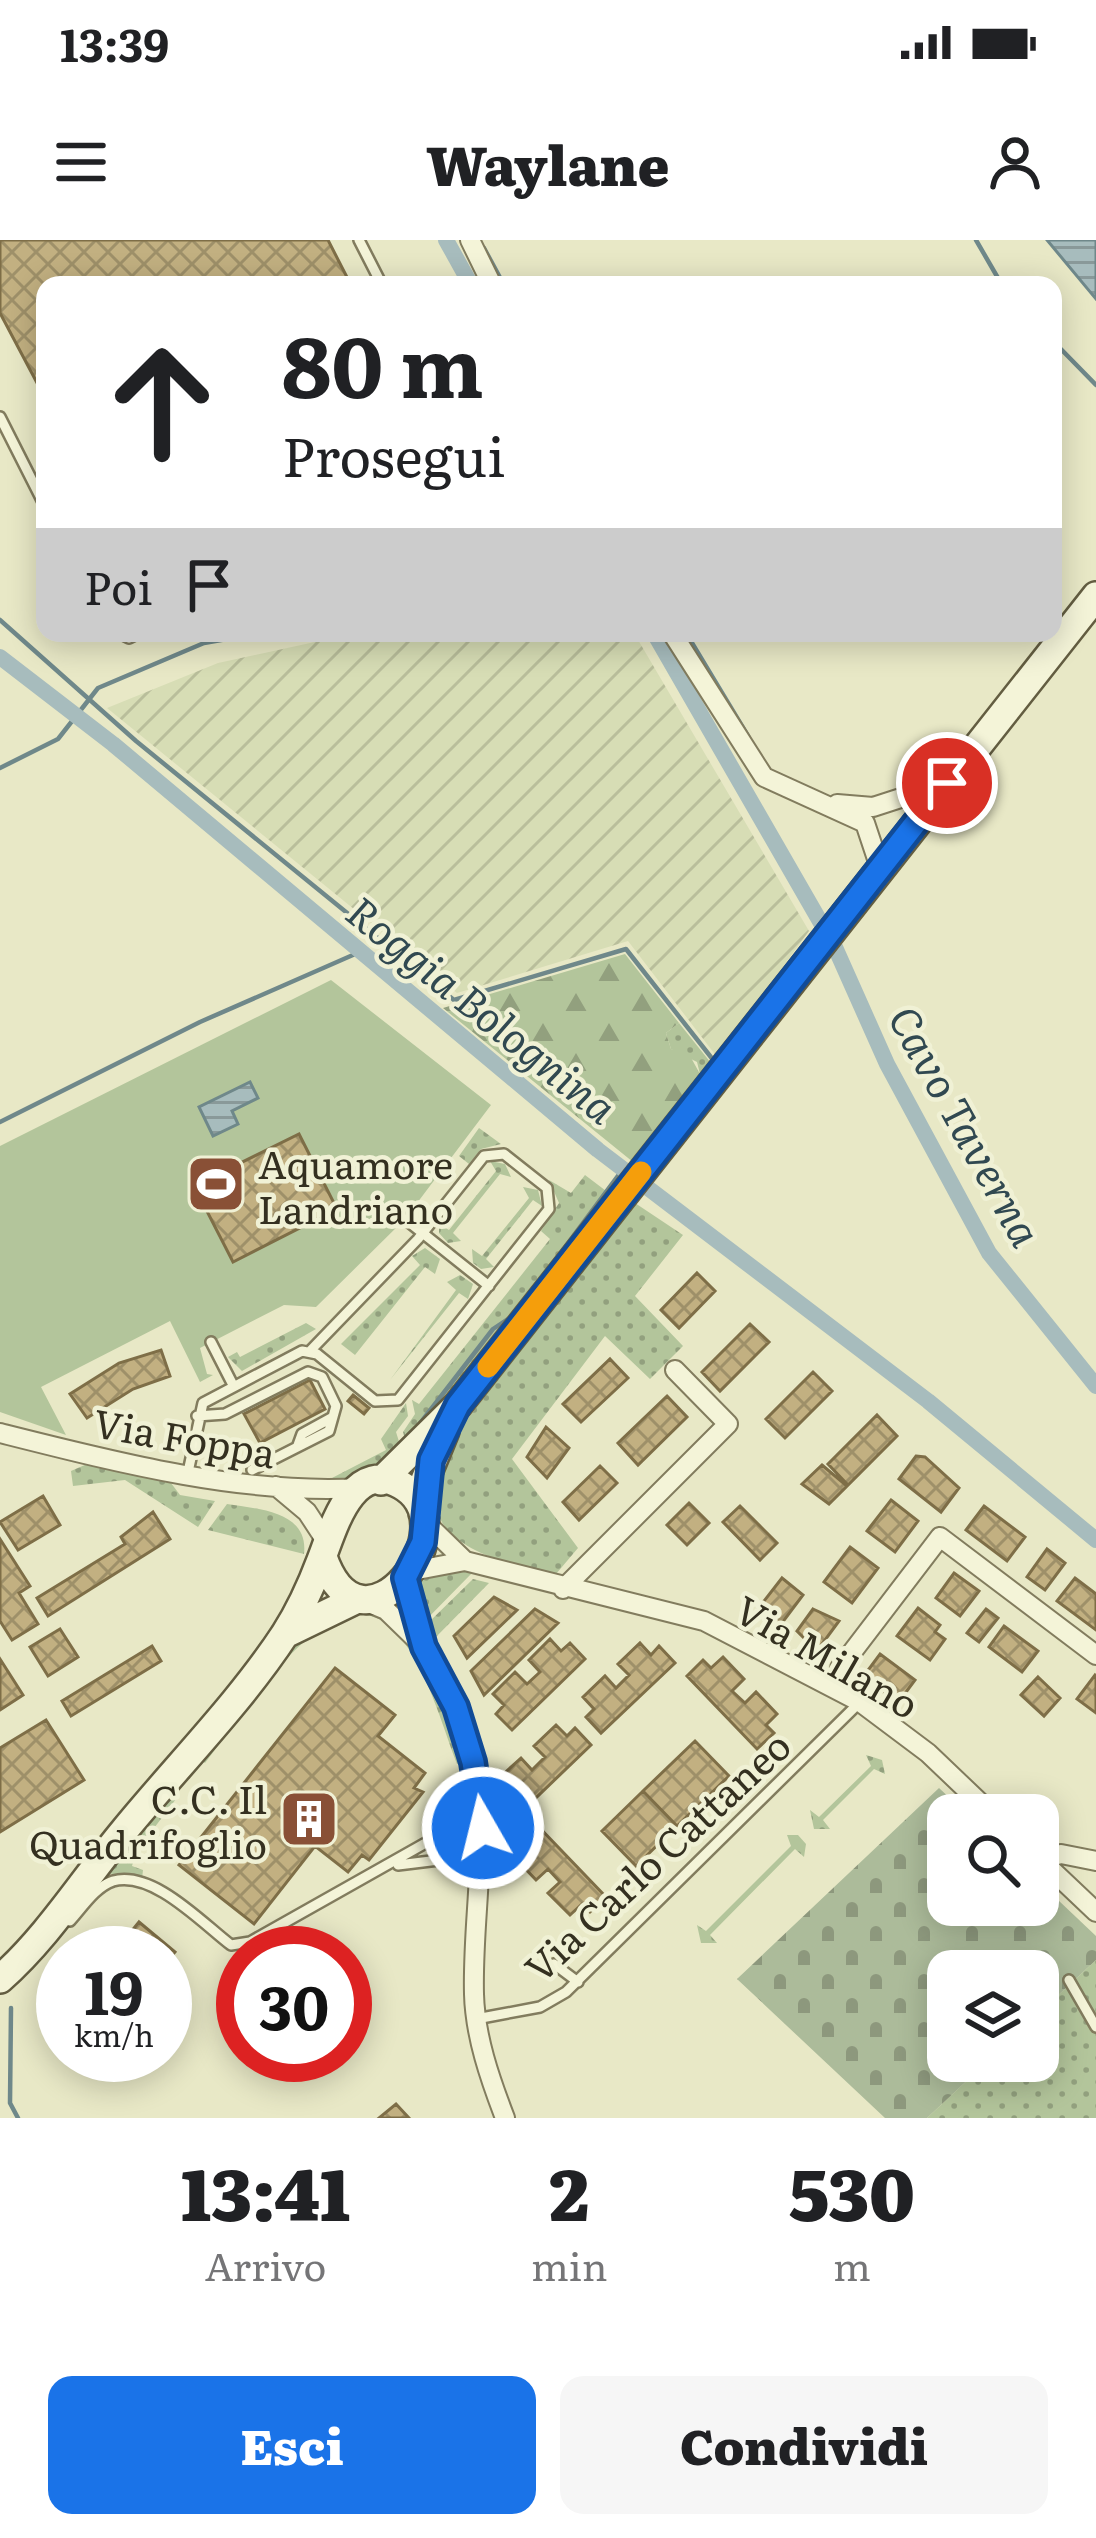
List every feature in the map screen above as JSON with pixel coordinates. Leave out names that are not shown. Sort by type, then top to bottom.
[{"type":"main road","points":[[1062,639],[1096,596]]},
{"type":"main road","points":[[0,2007],[14,1964],[285,1634],[341,1504],[371,1484],[458,1405],[1059,642]]},
{"type":"main road","points":[[285,1634],[358,1600],[385,1596],[408,1575],[424,1518],[431,1460],[458,1405]]},
{"type":"main road","points":[[371,1484],[401,1485],[424,1518]]},
{"type":"main road","points":[[324,1549],[344,1595],[358,1600]]},
{"type":"street","points":[[470,240],[488,276]]},
{"type":"street","points":[[678,642],[764,777],[865,823],[880,868]]},
{"type":"street","points":[[820,803],[872,807],[947,783]]},
{"type":"street","points":[[563,1589],[728,1424],[675,1370]]},
{"type":"street","name":"Via Foppa","points":[[0,1433],[188,1472],[312,1491],[371,1484]]},
{"type":"street","points":[[276,1486],[308,1512],[324,1549]]},
{"type":"street","name":"Via Milano","points":[[424,1518],[465,1561]]},
{"type":"street","points":[[841,1668],[940,1537],[1096,1654]]},
{"type":"street","name":"Via Milano","points":[[408,1575],[465,1561],[704,1622],[860,1702],[928,1753],[971,1794]]},
{"type":"street","points":[[408,1575],[424,1647],[456,1707],[479,1800],[482,1877],[476,2019],[506,2118]]},
{"type":"street","points":[[358,1600],[386,1610],[424,1647]]},
{"type":"street","points":[[1059,1854],[1096,1861]]},
{"type":"street","points":[[1059,1877],[1096,1912]]},
{"type":"lane","points":[[359,240],[377,276]]},
{"type":"lane","points":[[0,417],[36,488]]},
{"type":"lane","points":[[188,1472],[197,1416],[210,1397],[293,1354],[310,1352],[423,1233],[484,1156],[505,1154],[547,1188],[552,1202],[394,1402],[375,1401],[310,1352]]},
{"type":"lane","points":[[405,1219],[489,1286]]},
{"type":"lane","points":[[211,1342],[233,1385]]},
{"type":"lane","points":[[197,1416],[225,1414],[313,1372],[334,1398],[328,1431],[252,1470]]},
{"type":"lane","name":"Via Carlo Cattaneo","points":[[476,2019],[540,2007],[578,1982],[860,1702]]},
{"type":"lane","points":[[14,1964],[56,1939],[109,1882],[152,1887],[231,1945],[250,1942],[393,1865],[438,1836],[479,1800]]},
{"type":"lane","points":[[438,1836],[447,1858]]},
{"type":"lane","points":[[393,1865],[447,1858],[482,1877]]},
{"type":"lane","points":[[554,1964],[578,1982]]},
{"type":"lane","points":[[1069,1980],[1096,2026]]},
{"type":"green space","points":[[315,642],[639,642],[809,931],[717,1057],[628,941],[457,993],[107,708],[218,663]]},
{"type":"green space","points":[[625,954],[679,1023],[666,1033],[671,1049],[689,1054],[700,1074],[633,1162],[443,1008]]},
{"type":"green space","name":"Aquamore Landriano","points":[[331,980],[491,1105],[405,1219],[316,1307],[284,1305],[200,1348],[207,1374],[213,1375],[200,1382],[170,1321],[41,1387],[66,1435],[0,1412],[0,1146]]},
{"type":"green space","points":[[679,1023],[711,1063],[700,1074],[697,1062],[671,1049],[666,1033]]},
{"type":"green space","points":[[479,1128],[501,1144],[481,1149],[469,1164],[459,1156]]},
{"type":"green space","points":[[490,1161],[505,1164],[511,1177],[500,1174],[453,1233],[461,1241],[448,1243],[439,1233],[439,1224],[449,1230],[496,1171]]},
{"type":"green space","points":[[585,1175],[614,1197],[408,1450],[403,1432],[415,1414],[412,1400],[419,1404],[550,1239],[541,1231],[559,1203],[549,1180],[571,1193]]},
{"type":"green space","points":[[523,1187],[538,1190],[542,1206],[533,1200],[486,1259],[494,1267],[481,1269],[473,1263],[472,1249],[482,1256],[529,1198]]},
{"type":"green space","points":[[635,1203],[683,1235],[635,1296],[683,1346],[650,1379],[605,1336],[512,1459],[578,1548],[556,1574],[499,1560],[462,1542],[438,1515],[435,1490],[445,1448]]},
{"type":"green space","points":[[425,1248],[440,1259],[435,1274],[425,1267],[355,1355],[341,1344],[420,1265],[412,1256]]},
{"type":"green space","points":[[460,1275],[473,1284],[468,1299],[459,1293],[390,1380],[456,1290],[447,1282]]},
{"type":"green space","points":[[306,1323],[316,1329],[242,1371],[228,1357],[237,1352],[240,1357]]},
{"type":"green space","points":[[406,1403],[408,1416],[396,1432],[402,1451],[379,1468],[335,1484],[332,1478],[386,1450],[381,1439]]},
{"type":"green space","points":[[87,1464],[168,1479],[180,1495],[215,1501],[198,1527],[125,1480],[73,1486],[71,1471]]},
{"type":"green space","points":[[227,1504],[290,1521],[303,1540],[304,1554],[208,1530]]},
{"type":"green space","points":[[452,1569],[472,1573],[421,1625],[415,1583]]},
{"type":"green space","points":[[473,1579],[489,1583],[435,1638],[426,1625]]},
{"type":"green space","points":[[378,1611],[407,1644],[430,1681],[461,1762],[457,1764],[426,1681],[400,1637],[375,1617],[348,1616],[320,1630],[292,1653],[205,1763],[199,1758],[299,1634],[336,1612]]},
{"type":"green space","points":[[866,1755],[882,1760],[885,1774],[874,1769],[823,1820],[830,1829],[814,1829],[810,1810],[819,1817],[871,1766]]},
{"type":"green space","points":[[173,1789],[179,1795],[136,1852],[132,1866],[143,1870],[142,1879],[107,1873]]},
{"type":"green space","points":[[927,1799],[927,1926],[1059,1926],[1059,1901],[1096,1936],[1096,1960],[1059,1994],[1059,1950],[927,1950],[927,2082],[966,2082],[927,2118],[885,2118],[737,1979]]},
{"type":"green space","points":[[787,1835],[798,1835],[806,1844],[804,1857],[795,1849],[710,1935],[717,1943],[701,1943],[697,1925],[706,1931],[791,1846]]},
{"type":"green space","points":[[1096,1960],[1096,2118],[927,2118],[966,2082],[1059,2082],[1059,1994]]},
{"type":"shaded area","points":[[1047,240],[1096,240],[1096,299]]},
{"type":"shaded area","points":[[250,1082],[258,1098],[232,1111],[238,1124],[213,1136],[199,1107]]},
{"type":"building","points":[[0,240],[328,240],[346,276],[36,276],[36,381],[0,313]]},
{"type":"building","points":[[299,1134],[337,1209],[233,1262],[194,1186]]},
{"type":"building","points":[[697,1273],[715,1291],[679,1328],[661,1310]]},
{"type":"building","points":[[750,1324],[769,1342],[720,1391],[702,1372]]},
{"type":"building","points":[[161,1350],[170,1376],[133,1389],[87,1418],[70,1394],[119,1363]]},
{"type":"building","points":[[610,1359],[628,1378],[581,1422],[563,1404]]},
{"type":"building","points":[[813,1372],[832,1391],[785,1438],[766,1419]]},
{"type":"building","points":[[310,1380],[325,1409],[260,1443],[244,1414]]},
{"type":"building","points":[[353,1395],[369,1408],[364,1414],[348,1401]]},
{"type":"building","points":[[667,1396],[687,1417],[638,1465],[618,1443]]},
{"type":"building","points":[[877,1415],[897,1436],[848,1485],[828,1464]]},
{"type":"building","points":[[546,1427],[569,1448],[547,1478],[527,1457]]},
{"type":"building","points":[[916,1456],[925,1457],[959,1488],[941,1512],[899,1479]]},
{"type":"building","points":[[822,1465],[847,1486],[829,1504],[802,1484]]},
{"type":"building","points":[[600,1466],[617,1483],[579,1520],[563,1502]]},
{"type":"building","points":[[43,1496],[60,1525],[18,1550],[0,1522]]},
{"type":"building","points":[[891,1500],[918,1521],[895,1552],[867,1531]]},
{"type":"building","points":[[689,1503],[709,1523],[687,1545],[667,1525]]},
{"type":"building","points":[[740,1506],[777,1543],[760,1560],[723,1522]]},
{"type":"building","points":[[984,1506],[1025,1537],[1007,1561],[966,1530]]},
{"type":"building","points":[[153,1512],[170,1539],[48,1616],[37,1598],[125,1544],[121,1537]]},
{"type":"building","points":[[0,1539],[30,1586],[19,1593],[38,1624],[12,1640],[0,1621]]},
{"type":"building","points":[[850,1547],[878,1568],[852,1603],[824,1582]]},
{"type":"building","points":[[1047,1549],[1065,1563],[1045,1590],[1027,1577]]},
{"type":"building","points":[[954,1573],[979,1591],[960,1616],[936,1598]]},
{"type":"building","points":[[782,1578],[803,1595],[779,1627],[757,1610]]},
{"type":"building","points":[[1075,1578],[1096,1594],[1096,1630],[1057,1601]]},
{"type":"building","points":[[494,1597],[517,1610],[467,1658],[454,1636]]},
{"type":"building","points":[[918,1608],[940,1625],[935,1632],[945,1639],[930,1660],[897,1636]]},
{"type":"building","points":[[535,1609],[558,1623],[484,1695],[471,1671]]},
{"type":"building","points":[[813,1609],[839,1621],[817,1651],[797,1631]]},
{"type":"building","points":[[986,1609],[998,1618],[979,1642],[967,1633]]},
{"type":"building","points":[[1004,1626],[1038,1651],[1022,1672],[989,1647]]},
{"type":"building","points":[[60,1629],[78,1657],[48,1676],[30,1647]]},
{"type":"building","points":[[550,1639],[561,1651],[570,1643],[585,1659],[512,1730],[496,1714],[504,1705],[493,1694],[515,1672],[527,1684],[540,1672],[529,1660]]},
{"type":"building","points":[[640,1643],[651,1655],[659,1646],[675,1663],[601,1733],[586,1717],[594,1709],[583,1697],[605,1676],[616,1688],[629,1675],[618,1664]]},
{"type":"building","points":[[152,1646],[161,1661],[71,1716],[62,1701]]},
{"type":"building","points":[[880,1654],[915,1680],[898,1703],[863,1677]]},
{"type":"building","points":[[723,1657],[744,1679],[732,1691],[745,1703],[756,1692],[777,1714],[766,1725],[774,1733],[757,1749],[687,1676],[703,1660],[711,1668]]},
{"type":"building","points":[[0,1659],[23,1695],[0,1710]]},
{"type":"building","name":"C.C. Il Quadrifoglio","points":[[335,1668],[395,1715],[378,1736],[425,1773],[414,1788],[423,1792],[369,1860],[362,1855],[348,1872],[315,1846],[254,1924],[179,1865]]},
{"type":"building","points":[[1096,1676],[1096,1713],[1077,1699]]},
{"type":"building","points":[[1038,1677],[1060,1698],[1044,1716],[1021,1695]]},
{"type":"building","points":[[46,1720],[84,1780],[0,1832],[0,1748]]},
{"type":"building","points":[[556,1725],[567,1736],[575,1728],[591,1745],[517,1816],[501,1799],[510,1791],[498,1779],[521,1758],[532,1770],[545,1757],[534,1746]]},
{"type":"building","points":[[695,1741],[729,1776],[677,1826],[643,1791]]},
{"type":"building","points":[[643,1791],[677,1826],[636,1866],[602,1831]]},
{"type":"building","points":[[535,1823],[606,1897],[590,1912],[582,1904],[570,1915],[548,1893],[560,1882],[548,1869],[536,1880],[515,1858],[527,1847],[518,1839]]},
{"type":"building","points":[[396,2104],[409,2118],[379,2118]]},
{"type":"waterway","name":"Cavo Taverna","points":[[446,240],[466,276]]},
{"type":"waterway","points":[[976,240],[997,276]]},
{"type":"waterway","points":[[484,248],[499,276]]},
{"type":"waterway","points":[[1062,350],[1096,385]]},
{"type":"waterway","points":[[0,620],[136,741],[454,1000],[626,949],[714,1061]]},
{"type":"waterway","points":[[0,768],[58,739],[98,688],[210,642]]},
{"type":"waterway","name":"Cavo Taverna","points":[[659,642],[825,930]]},
{"type":"waterway","points":[[691,642],[748,736]]},
{"type":"waterway","name":"Roggia Bolognina","points":[[0,657],[113,744],[598,1150],[928,1401],[1096,1540]]},
{"type":"waterway","name":"Cavo Taverna","points":[[834,945],[887,1064],[989,1253],[1096,1386]]},
{"type":"waterway","points":[[0,1122],[200,1022],[362,951]]},
{"type":"waterway","points":[[551,1266],[623,1169]]},
{"type":"waterway","points":[[418,1426],[493,1329],[511,1317]]},
{"type":"waterway","points":[[11,2008],[10,2103],[18,2118]]},
{"type":"slow traffic","points":[[488,1367],[641,1172]]},
{"type":"place","name":"Aquamore Landriano","points":[[216,1184]]},
{"type":"place","name":"C.C. Il Quadrifoglio","points":[[309,1819]]},
{"type":"route","points":[[483,1828],[473,1762],[456,1707],[424,1647],[407,1598],[405,1578],[423,1542],[425,1480],[431,1460],[458,1405],[947,783]]}]
